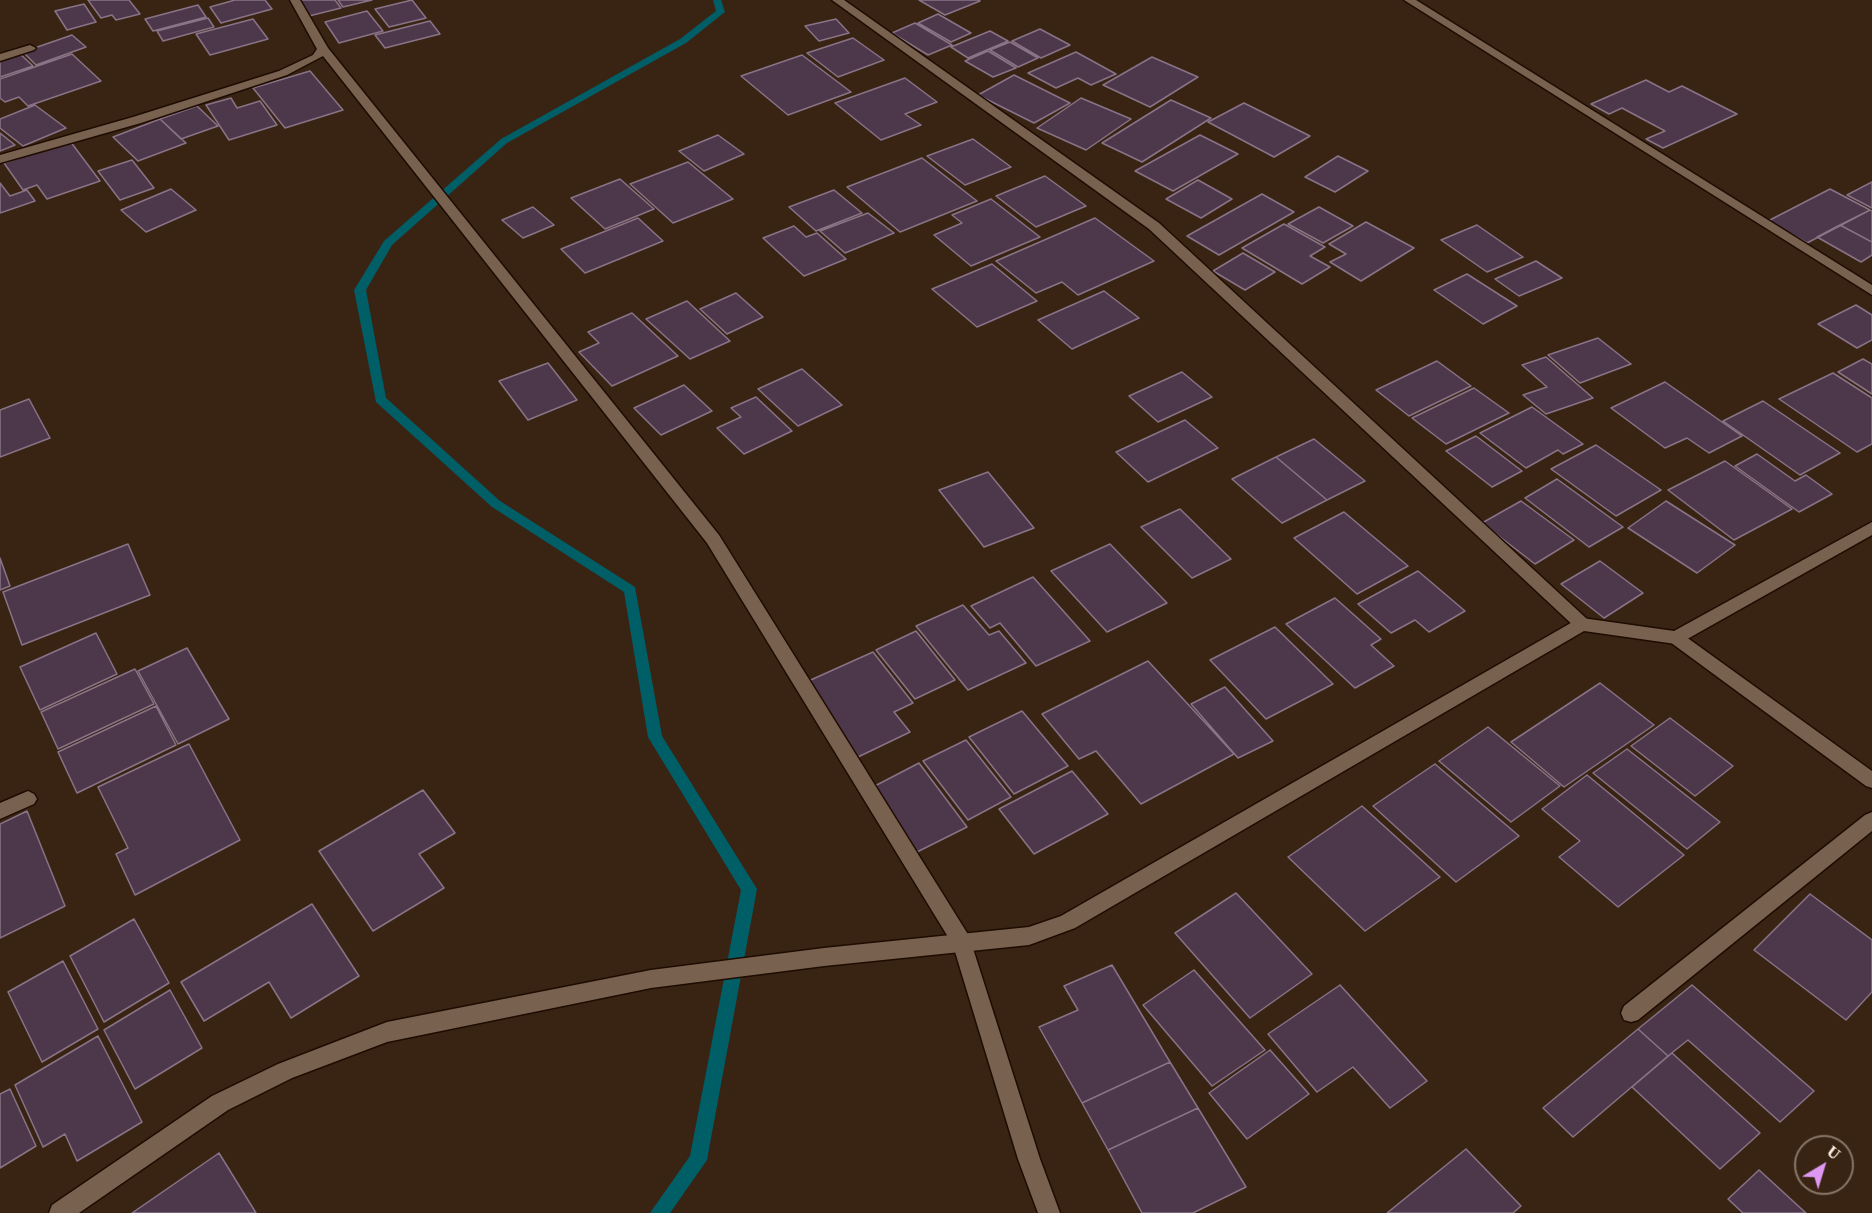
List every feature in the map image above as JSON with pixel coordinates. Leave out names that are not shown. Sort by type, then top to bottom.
[{"type":"street","points":[[295,0],[323,49],[713,539],[962,942],[1029,1159],[1049,1213]]},
{"type":"street","points":[[837,0],[1154,226],[1582,624],[1676,638],[1872,781]]},
{"type":"street","points":[[1409,0],[1872,291]]},
{"type":"street","points":[[0,58],[30,48]]},
{"type":"street","points":[[0,159],[137,120],[283,73],[311,60],[323,49]]},
{"type":"street","points":[[1676,638],[1872,528]]},
{"type":"street","points":[[60,1213],[220,1103],[285,1071],[387,1032],[651,979],[824,957],[1029,936],[1068,922],[1582,624]]},
{"type":"street","points":[[0,812],[28,799]]},
{"type":"street","points":[[1631,1013],[1872,820]]},
{"type":"building","points":[[88,0],[129,0],[140,14],[116,20],[112,15],[101,18]]},
{"type":"building","points":[[235,0],[265,0],[272,9],[221,23],[210,7]]},
{"type":"building","points":[[298,0],[335,0],[341,8],[309,16]]},
{"type":"building","points":[[338,0],[372,0],[343,7]]},
{"type":"building","points":[[412,0],[426,18],[389,27],[375,9]]},
{"type":"building","points":[[919,0],[978,0],[980,1],[945,15]]},
{"type":"building","points":[[84,4],[96,22],[67,30],[55,11]]},
{"type":"building","points":[[198,5],[206,17],[153,31],[145,19]]},
{"type":"building","points":[[367,11],[383,31],[339,43],[325,22]]},
{"type":"building","points":[[938,14],[971,33],[951,42],[918,23]]},
{"type":"building","points":[[208,18],[214,27],[163,41],[157,31]]},
{"type":"building","points":[[253,19],[268,39],[210,55],[196,34]]},
{"type":"building","points":[[836,19],[849,33],[819,41],[805,26]]},
{"type":"building","points":[[430,21],[440,34],[385,48],[375,35]]},
{"type":"building","points":[[915,23],[952,45],[928,55],[892,33]]},
{"type":"building","points":[[1040,29],[1070,45],[1041,58],[1012,41]]},
{"type":"building","points":[[990,31],[1008,41],[968,58],[951,47]]},
{"type":"building","points":[[72,35],[86,47],[36,65],[23,52]]},
{"type":"building","points":[[853,38],[884,60],[838,77],[807,53]]},
{"type":"building","points":[[1010,42],[1038,58],[1018,67],[990,50]]},
{"type":"building","points":[[988,51],[1016,68],[993,77],[965,61]]},
{"type":"building","points":[[1076,52],[1116,74],[1091,85],[1078,78],[1056,88],[1028,73]]},
{"type":"building","points":[[19,53],[33,66],[0,77],[0,60]]},
{"type":"building","points":[[72,54],[101,81],[28,106],[19,97],[5,102],[0,98],[0,79]]},
{"type":"building","points":[[802,55],[851,92],[788,115],[741,76]]},
{"type":"building","points":[[1152,57],[1198,77],[1150,107],[1103,85]]},
{"type":"building","points":[[310,71],[343,110],[285,128],[253,88]]},
{"type":"building","points":[[1014,75],[1070,103],[1034,123],[978,95]]},
{"type":"building","points":[[905,78],[937,102],[905,114],[921,125],[881,140],[835,103]]},
{"type":"building","points":[[1646,80],[1669,92],[1682,86],[1737,114],[1663,148],[1646,139],[1665,131],[1622,108],[1609,114],[1591,104]]},
{"type":"building","points":[[231,98],[237,108],[260,101],[277,125],[229,140],[206,105]]},
{"type":"building","points":[[1081,98],[1131,119],[1086,150],[1037,128]]},
{"type":"building","points":[[1171,100],[1211,118],[1142,162],[1102,143]]},
{"type":"building","points":[[1244,103],[1310,136],[1274,157],[1208,122]]},
{"type":"building","points":[[35,105],[66,128],[23,146],[0,128],[0,119]]},
{"type":"building","points":[[197,106],[218,126],[181,139],[160,119]]},
{"type":"building","points":[[160,119],[186,143],[138,161],[113,137]]},
{"type":"building","points":[[0,133],[15,145],[0,151]]},
{"type":"building","points":[[718,135],[744,154],[704,171],[679,151]]},
{"type":"building","points":[[1200,135],[1238,154],[1173,191],[1135,171]]},
{"type":"building","points":[[973,139],[1011,167],[965,185],[927,156]]},
{"type":"building","points":[[70,141],[100,181],[47,199],[37,185],[23,190],[4,163]]},
{"type":"building","points":[[1338,156],[1368,171],[1335,192],[1305,177]]},
{"type":"building","points":[[922,158],[977,201],[900,232],[847,187]]},
{"type":"building","points":[[132,160],[154,188],[120,200],[98,171]]},
{"type":"building","points":[[688,162],[733,199],[673,223],[630,184]]},
{"type":"building","points":[[1045,176],[1086,206],[1036,227],[996,196]]},
{"type":"building","points":[[620,179],[654,209],[605,229],[571,198]]},
{"type":"building","points":[[1198,180],[1232,199],[1201,218],[1166,199]]},
{"type":"building","points":[[1872,182],[1872,208],[1847,195]]},
{"type":"building","points":[[0,183],[10,196],[27,190],[35,201],[0,213]]},
{"type":"building","points":[[171,189],[196,210],[146,232],[121,210]]},
{"type":"building","points":[[1830,189],[1870,210],[1807,243],[1768,221]]},
{"type":"building","points":[[834,190],[862,213],[816,231],[789,207]]},
{"type":"building","points":[[1262,194],[1294,212],[1219,255],[1187,236]]},
{"type":"building","points":[[991,199],[1040,237],[971,266],[934,235],[962,223],[952,215]]},
{"type":"building","points":[[533,207],[554,225],[523,238],[502,220]]},
{"type":"building","points":[[1319,207],[1353,226],[1323,243],[1288,224]]},
{"type":"building","points":[[1872,211],[1872,242],[1840,225]]},
{"type":"building","points":[[868,213],[894,233],[845,253],[820,231]]},
{"type":"building","points":[[638,218],[663,241],[585,273],[561,249]]},
{"type":"building","points":[[1095,218],[1154,261],[1078,295],[1062,282],[1036,293],[996,261]]},
{"type":"building","points":[[1366,222],[1414,248],[1361,281],[1330,262],[1346,254],[1329,244]]},
{"type":"building","points":[[1284,224],[1325,247],[1310,256],[1330,267],[1302,284],[1242,248]]},
{"type":"building","points":[[1477,225],[1523,257],[1487,272],[1441,240]]},
{"type":"building","points":[[1840,225],[1872,242],[1872,255],[1861,262],[1817,237]]},
{"type":"building","points":[[794,226],[806,237],[817,233],[846,259],[804,276],[763,238]]},
{"type":"building","points":[[1243,253],[1275,272],[1245,290],[1213,271]]},
{"type":"building","points":[[1536,261],[1562,278],[1519,296],[1495,279]]},
{"type":"building","points":[[992,264],[1037,301],[977,327],[932,289]]},
{"type":"building","points":[[1467,274],[1517,306],[1483,324],[1434,290]]},
{"type":"building","points":[[1104,291],[1139,318],[1072,349],[1038,320]]},
{"type":"building","points":[[736,293],[763,317],[727,334],[700,309]]},
{"type":"building","points":[[687,301],[730,341],[690,359],[646,319]]},
{"type":"building","points":[[1856,305],[1872,315],[1872,340],[1857,348],[1818,324]]},
{"type":"building","points":[[632,313],[678,356],[612,386],[579,352],[599,343],[588,332]]},
{"type":"building","points":[[1598,338],[1631,364],[1580,383],[1548,355]]},
{"type":"building","points":[[1546,357],[1593,398],[1546,414],[1523,395],[1547,387],[1522,365]]},
{"type":"building","points":[[1863,359],[1872,364],[1872,394],[1838,372]]},
{"type":"building","points":[[1437,361],[1471,386],[1409,416],[1376,390]]},
{"type":"building","points":[[548,363],[577,400],[528,420],[499,381]]},
{"type":"building","points":[[802,369],[842,405],[798,426],[758,389]]},
{"type":"building","points":[[1182,372],[1212,397],[1158,422],[1129,396]]},
{"type":"building","points":[[1833,373],[1872,398],[1872,444],[1857,452],[1779,399]]},
{"type":"building","points":[[1665,382],[1742,436],[1709,453],[1687,438],[1665,448],[1611,408]]},
{"type":"building","points":[[684,385],[712,411],[661,435],[634,408]]},
{"type":"building","points":[[1474,388],[1509,413],[1446,444],[1412,418]]},
{"type":"building","points":[[756,397],[792,431],[744,454],[717,428],[741,417],[731,408]]},
{"type":"building","points":[[29,399],[50,438],[0,457],[0,410]]},
{"type":"building","points":[[1763,401],[1840,453],[1800,475],[1723,421]]},
{"type":"building","points":[[1532,407],[1583,444],[1563,454],[1558,450],[1526,468],[1480,433]]},
{"type":"building","points":[[1185,420],[1218,448],[1148,482],[1116,452]]},
{"type":"building","points":[[1476,436],[1522,471],[1492,487],[1446,451]]},
{"type":"building","points":[[1314,439],[1365,481],[1327,500],[1276,457]]},
{"type":"building","points":[[1596,445],[1661,490],[1616,516],[1551,469]]},
{"type":"building","points":[[1757,454],[1795,481],[1806,475],[1832,494],[1799,512],[1735,466]]},
{"type":"building","points":[[1276,457],[1327,500],[1282,523],[1232,479]]},
{"type":"building","points":[[1725,461],[1792,509],[1734,540],[1668,490]]},
{"type":"building","points":[[988,472],[1034,528],[984,547],[939,490]]},
{"type":"building","points":[[1557,479],[1623,527],[1589,547],[1525,498]]},
{"type":"building","points":[[1521,501],[1574,540],[1535,564],[1482,523]]},
{"type":"building","points":[[1666,501],[1735,545],[1697,573],[1628,528]]},
{"type":"building","points":[[1180,509],[1231,559],[1192,578],[1141,527]]},
{"type":"building","points":[[1344,512],[1408,566],[1357,594],[1294,538]]},
{"type":"building","points":[[128,544],[150,595],[22,645],[3,592]]},
{"type":"building","points":[[1110,544],[1167,603],[1107,632],[1051,571]]},
{"type":"building","points":[[0,558],[10,586],[0,590]]},
{"type":"building","points":[[1600,561],[1643,593],[1604,618],[1561,584]]},
{"type":"building","points":[[1418,571],[1465,611],[1429,632],[1415,620],[1391,633],[1358,604]]},
{"type":"building","points":[[1033,577],[1090,641],[1036,666],[1000,623],[990,628],[971,606]]},
{"type":"building","points":[[1335,598],[1381,639],[1371,645],[1394,666],[1355,688],[1286,624]]},
{"type":"building","points":[[963,605],[989,635],[999,631],[1026,663],[968,690],[916,626]]},
{"type":"building","points":[[1275,627],[1333,684],[1266,719],[1210,660]]},
{"type":"building","points":[[916,631],[955,680],[915,699],[876,650]]},
{"type":"building","points":[[96,633],[117,674],[40,710],[20,667]]},
{"type":"building","points":[[187,648],[229,719],[178,744],[138,671]]},
{"type":"building","points":[[873,652],[913,703],[894,712],[910,732],[858,757],[804,683]]},
{"type":"building","points":[[1148,661],[1234,754],[1141,804],[1096,751],[1079,759],[1042,714]]},
{"type":"building","points":[[135,669],[154,704],[58,749],[41,712]]},
{"type":"building","points":[[1600,683],[1654,725],[1564,787],[1511,742]]},
{"type":"building","points":[[1225,687],[1273,741],[1238,758],[1191,704]]},
{"type":"building","points":[[156,706],[176,745],[77,793],[58,752]]},
{"type":"building","points":[[1022,711],[1068,766],[1014,794],[969,737]]},
{"type":"building","points":[[1670,718],[1733,766],[1695,796],[1631,746]]},
{"type":"building","points":[[1488,727],[1560,786],[1511,822],[1439,761]]},
{"type":"building","points":[[966,740],[1011,797],[968,820],[923,761]]},
{"type":"building","points":[[189,744],[240,840],[135,895],[116,854],[128,848],[98,787]]},
{"type":"building","points":[[1627,749],[1720,822],[1687,849],[1593,773]]},
{"type":"building","points":[[919,763],[967,827],[915,853],[869,789]]},
{"type":"building","points":[[1435,764],[1519,836],[1456,882],[1373,806]]},
{"type":"building","points":[[1072,771],[1108,814],[1034,854],[999,809]]},
{"type":"building","points":[[1587,775],[1684,855],[1618,907],[1559,857],[1580,841],[1542,809]]},
{"type":"building","points":[[423,790],[455,833],[419,854],[444,888],[373,931],[319,851]]},
{"type":"building","points":[[1362,806],[1440,877],[1365,931],[1288,857]]},
{"type":"building","points":[[27,811],[65,906],[0,938],[0,824]]},
{"type":"building","points":[[1236,893],[1312,974],[1250,1018],[1175,933]]},
{"type":"building","points":[[1810,894],[1872,940],[1872,992],[1846,1020],[1754,950]]},
{"type":"building","points":[[312,904],[359,976],[291,1018],[269,982],[204,1021],[181,982]]},
{"type":"building","points":[[134,919],[169,983],[104,1022],[70,956]]},
{"type":"building","points":[[63,961],[98,1029],[42,1062],[8,992]]},
{"type":"building","points":[[1112,965],[1170,1062],[1082,1103],[1039,1027],[1078,1010],[1064,986]]},
{"type":"building","points":[[1194,970],[1265,1050],[1212,1086],[1143,1005]]},
{"type":"building","points":[[1340,985],[1427,1081],[1390,1108],[1353,1067],[1317,1092],[1268,1034]]},
{"type":"building","points":[[1692,985],[1814,1091],[1780,1122],[1688,1040],[1668,1056],[1638,1029]]},
{"type":"building","points":[[170,990],[202,1048],[135,1089],[104,1030]]},
{"type":"building","points":[[1638,1029],[1668,1056],[1573,1137],[1543,1108]]},
{"type":"building","points":[[98,1036],[142,1122],[77,1161],[65,1134],[43,1147],[15,1085]]},
{"type":"building","points":[[1270,1050],[1309,1094],[1247,1139],[1209,1093]]},
{"type":"building","points":[[1672,1053],[1760,1133],[1720,1169],[1632,1087]]},
{"type":"building","points":[[1170,1062],[1198,1108],[1108,1150],[1082,1103]]},
{"type":"building","points":[[10,1089],[36,1146],[0,1168],[0,1094]]},
{"type":"building","points":[[1198,1108],[1246,1187],[1193,1213],[1142,1213],[1108,1150]]},
{"type":"building","points":[[1466,1149],[1521,1206],[1513,1213],[1387,1213]]},
{"type":"building","points":[[219,1153],[256,1213],[132,1213]]},
{"type":"building","points":[[1759,1170],[1806,1213],[1743,1213],[1728,1199]]},
{"type":"waterway","points":[[659,1213],[698,1160],[749,889],[655,737],[630,590],[496,504],[380,399],[360,290],[388,243],[504,141],[683,41],[721,12],[717,0]]}]
